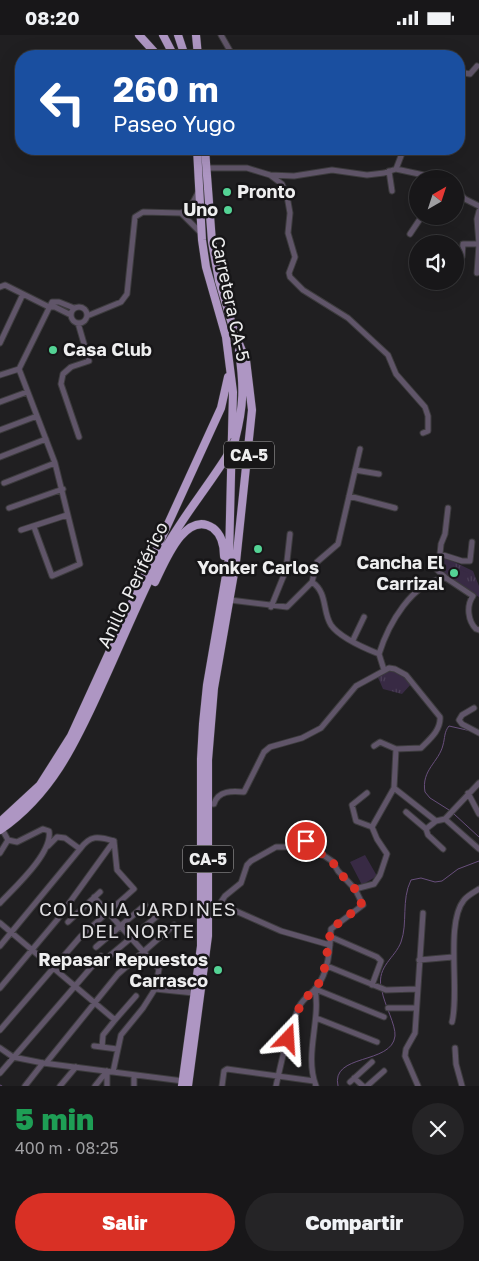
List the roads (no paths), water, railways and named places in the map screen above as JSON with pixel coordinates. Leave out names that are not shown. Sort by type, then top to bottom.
[{"type":"highway","points":[[139,35],[151,50]]},
{"type":"highway","points":[[163,35],[171,50]]},
{"type":"highway","points":[[178,35],[183,50]]},
{"type":"highway","points":[[196,35],[197,50]]},
{"type":"highway","name":"Carretera CA-5","points":[[197,155],[201,233],[206,267],[226,337],[233,392],[229,558],[220,633]]},
{"type":"highway","name":"Carretera CA-5","points":[[206,155],[212,242],[219,281],[235,334],[246,360],[252,410],[247,478],[230,600],[220,633]]},
{"type":"highway","name":"Anillo Periférico","points":[[1,827],[29,806],[55,777],[78,738],[173,534],[227,456],[235,440],[241,417],[244,388],[235,334]]},
{"type":"highway","name":"Anillo Periférico","points":[[1,827],[40,785],[71,736],[221,409],[229,368]]},
{"type":"highway","points":[[108,672],[169,555],[183,533],[194,525],[202,524],[213,529],[219,534],[224,546],[220,633]]},
{"type":"highway","name":"CA-5","points":[[184,1084],[204,975],[208,915],[208,760],[220,633]]},
{"type":"highway","name":"CA-5","points":[[184,1084],[202,916],[200,759],[207,685],[220,633]]},
{"type":"street","points":[[221,35],[230,50]]},
{"type":"street","points":[[465,73],[470,74],[477,66]]},
{"type":"street","points":[[396,169],[401,155]]},
{"type":"street","points":[[207,168],[247,168],[270,175],[294,176],[332,169],[367,175],[396,169],[409,172]]},
{"type":"street","points":[[389,171],[392,191]]},
{"type":"street","points":[[270,175],[282,184],[287,196],[290,213],[288,233],[295,257],[290,277],[303,290],[348,318],[388,355],[396,373],[425,407],[428,416],[428,431],[423,433]]},
{"type":"street","points":[[74,308],[71,315],[72,320],[78,323],[84,322],[87,316],[121,302],[128,294],[135,217],[143,212],[181,213],[190,208],[199,191]]},
{"type":"street","points":[[464,198],[479,205]]},
{"type":"street","points":[[477,273],[479,244],[477,219],[479,211]]},
{"type":"street","points":[[181,213],[201,233]]},
{"type":"street","points":[[410,234],[416,225]]},
{"type":"street","points":[[464,244],[479,244]]},
{"type":"street","points":[[0,287],[5,285],[49,307],[55,307],[71,315]]},
{"type":"street","points":[[0,343],[23,294]]},
{"type":"street","points":[[34,527],[50,572],[55,575],[80,564],[56,463],[19,369],[49,307],[54,301],[74,308],[83,308],[87,316]]},
{"type":"street","points":[[78,323],[88,361],[71,367],[63,374],[61,384],[79,437]]},
{"type":"street","points":[[0,375],[19,369]]},
{"type":"street","points":[[0,402],[27,392]]},
{"type":"street","points":[[0,430],[36,416]]},
{"type":"street","points":[[0,457],[46,439]]},
{"type":"street","points":[[230,600],[271,607],[286,607],[312,582],[316,561],[338,544],[360,449]]},
{"type":"street","points":[[4,483],[56,463]]},
{"type":"street","points":[[355,470],[379,473]]},
{"type":"street","points":[[9,508],[63,489]]},
{"type":"street","points":[[349,496],[395,508]]},
{"type":"street","points":[[448,507],[445,535],[441,544],[436,569],[479,600]]},
{"type":"street","points":[[21,531],[67,515]]},
{"type":"street","points":[[271,607],[286,570],[290,534]]},
{"type":"street","points":[[440,555],[462,561],[470,561],[472,542]]},
{"type":"street","points":[[378,654],[387,633],[410,595],[436,579],[446,577]]},
{"type":"street","points":[[312,582],[324,597],[327,616],[331,625],[378,654],[384,670]]},
{"type":"street","points":[[473,596],[469,609],[470,621],[479,630]]},
{"type":"street","points":[[353,640],[364,617]]},
{"type":"street","points":[[208,804],[214,804],[217,797],[223,793],[244,792],[264,751],[302,738],[321,728],[356,686],[384,670],[395,669],[406,675],[440,717],[438,729],[421,748],[396,749],[380,742],[374,746]]},
{"type":"street","points":[[474,708],[462,715],[459,720],[462,724],[479,733]]},
{"type":"street","points":[[372,827],[394,788],[396,749]]},
{"type":"street","points":[[426,829],[436,821],[445,819],[479,783]]},
{"type":"street","points":[[394,788],[436,821]]},
{"type":"street","points":[[355,889],[374,884],[384,865],[387,854],[372,827],[356,821],[352,805],[367,793]]},
{"type":"street","points":[[468,793],[479,814]]},
{"type":"street","points":[[406,812],[426,829],[428,835],[443,849]]},
{"type":"street","points":[[445,819],[479,849]]},
{"type":"street","points":[[1,827],[8,840],[17,842],[46,829],[50,835],[45,850]]},
{"type":"street","points":[[0,903],[55,839],[61,837],[80,849]]},
{"type":"street","points":[[0,946],[87,839],[94,837],[114,841]]},
{"type":"street","points":[[0,853],[8,840]]},
{"type":"street","points":[[0,1030],[81,936],[134,889],[117,869],[114,841]]},
{"type":"street","points":[[0,988],[78,892],[114,841]]},
{"type":"street","points":[[208,915],[213,914],[220,903],[241,883],[247,865],[251,861],[276,847],[297,847],[306,841],[313,843],[320,853],[332,861],[338,871],[355,889],[362,905],[331,929],[326,966],[315,989],[306,997],[299,1008],[282,1055],[276,1086]]},
{"type":"street","points":[[452,1022],[455,983],[453,957],[457,914],[463,901],[479,889]]},
{"type":"street","points":[[68,922],[100,891]]},
{"type":"street","points":[[94,897],[132,937],[158,969],[155,989],[139,1014],[124,1030],[107,1086]]},
{"type":"street","points":[[220,903],[281,931],[330,945]]},
{"type":"street","points":[[96,947],[120,924],[145,905]]},
{"type":"street","points":[[107,959],[162,912]]},
{"type":"street","points":[[418,1086],[406,1056],[406,1049],[415,1033],[423,913]]},
{"type":"street","points":[[0,923],[115,1020]]},
{"type":"street","points":[[25,1086],[118,974],[174,925]]},
{"type":"street","points":[[331,937],[378,957],[381,961],[372,985]]},
{"type":"street","points":[[0,1073],[101,956]]},
{"type":"street","points":[[419,960],[453,957]]},
{"type":"street","points":[[326,966],[386,990],[417,989]]},
{"type":"street","points":[[155,989],[194,993]]},
{"type":"street","points":[[315,989],[384,1017]]},
{"type":"street","points":[[222,1086],[224,1070],[315,1083],[311,1064],[316,1018],[315,989]]},
{"type":"street","points":[[102,1047],[103,1035],[136,997]]},
{"type":"street","points":[[388,1008],[416,1008]]},
{"type":"street","points":[[316,1018],[377,1042]]},
{"type":"street","points":[[94,1046],[117,1049]]},
{"type":"street","points":[[455,1048],[456,1064],[462,1086]]},
{"type":"street","points":[[0,1049],[13,1057],[44,1063],[110,1071],[184,1084]]},
{"type":"street","points":[[363,1086],[352,1080],[372,1062]]},
{"type":"street","points":[[60,1086],[76,1067]]},
{"type":"street","points":[[95,1086],[110,1071]]},
{"type":"street","points":[[367,1086],[384,1071]]},
{"type":"street","points":[[134,1075],[134,1086]]},
{"type":"waterway","points":[[449,810],[430,798],[425,792],[424,784],[428,772],[441,751],[447,728],[449,726],[471,731]]},
{"type":"waterway","points":[[454,814],[479,837]]},
{"type":"waterway","points":[[381,987],[380,980],[384,968],[398,948],[403,935],[406,895],[411,880],[421,878],[435,882],[442,881],[458,869],[479,861]]},
{"type":"waterway","points":[[338,1086],[338,1076],[343,1068],[374,1056],[391,1045],[395,1031],[382,991]]},
{"type":"place","name":"Pronto","points":[[227,192]]},
{"type":"place","name":"Uno","points":[[228,210]]},
{"type":"place","name":"Casa Club","points":[[53,350]]},
{"type":"place","name":"Yonker Carlos","points":[[258,549]]},
{"type":"place","name":"Cancha El Carrizal","points":[[454,573]]},
{"type":"place","name":"Repasar Repuestos Carrasco","points":[[218,970]]},
{"type":"district","name":"COLONIA JARDINES DEL NORTE","points":[[138,920]]}]
